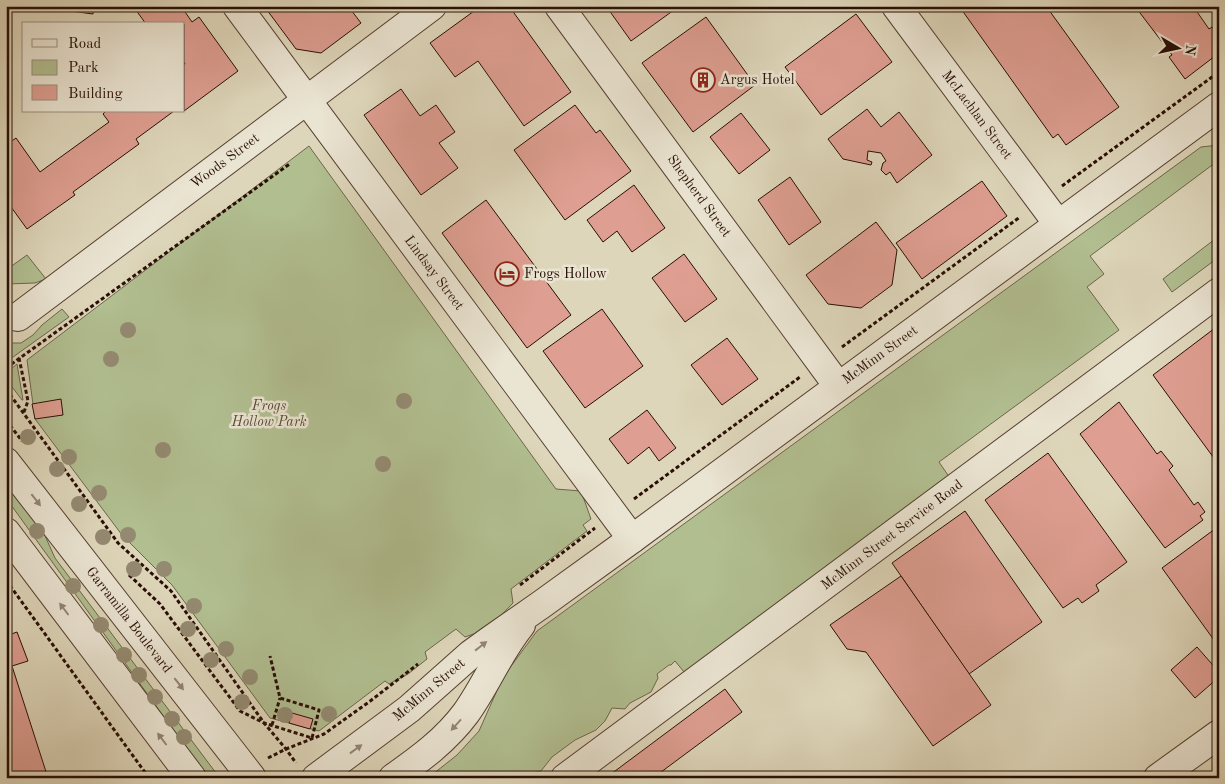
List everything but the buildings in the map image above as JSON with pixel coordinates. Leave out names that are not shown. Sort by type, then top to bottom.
[{"type":"street","name":"Lindsay Street","points":[[237,6],[632,539]]},
{"type":"street","name":"Woods Street","points":[[18,317],[432,6]]},
{"type":"street","name":"Shepherd Street","points":[[559,6],[838,386]]},
{"type":"street","name":"McLachlan Street","points":[[896,6],[1058,224]]},
{"type":"street","name":"McMinn Street","points":[[306,771],[409,709],[483,645],[632,539],[1219,106]]},
{"type":"street","name":"McMinn Street Service Road","points":[[565,778],[1219,292]]},
{"type":"street","name":"Garramilla Boulevard","points":[[15,452],[249,774]]},
{"type":"street","points":[[9,538],[192,778]]},
{"type":"street","name":"McMinn Street","points":[[393,778],[427,754],[455,726],[470,707],[510,640],[520,626],[542,604]]},
{"type":"street","points":[[1158,778],[1219,734]]},
{"type":"path","points":[[516,589],[614,514],[1219,72]]},
{"type":"path","points":[[6,368],[291,163]]},
{"type":"path","points":[[19,358],[28,401],[24,412]]},
{"type":"path","points":[[6,389],[118,543],[170,591],[264,723],[306,771]]},
{"type":"path","points":[[6,420],[15,452]]},
{"type":"path","points":[[125,572],[160,604],[240,711],[264,723],[312,738]]},
{"type":"path","points":[[6,580],[149,778]]},
{"type":"path","points":[[270,656],[280,698],[272,725]]},
{"type":"path","points":[[249,774],[286,749],[324,734],[423,660]]},
{"type":"path","points":[[280,698],[320,710],[312,738]]},
{"type":"path","points":[[1210,778],[1219,771]]},
{"type":"green space","points":[[1219,145],[1219,160],[1090,256],[1104,274],[1087,287],[1119,330],[939,462],[952,481],[684,672],[675,661],[669,665],[657,674],[658,678],[651,692],[630,703],[625,709],[612,708],[605,721],[596,730],[575,740],[552,757],[541,771],[519,774],[514,778],[428,778],[457,755],[479,731],[503,677],[537,631],[1201,147]]},
{"type":"green space","name":"Frogs Hollow Park","points":[[309,146],[556,489],[581,491],[591,519],[583,525],[587,531],[511,589],[513,603],[488,629],[465,637],[456,629],[425,652],[427,659],[408,674],[389,684],[385,681],[319,731],[270,718],[172,585],[122,535],[35,419],[27,360]]},
{"type":"green space","points":[[1219,236],[1219,257],[1172,292],[1163,279]]},
{"type":"green space","points":[[27,255],[46,279],[35,283],[6,284],[6,270]]},
{"type":"green space","points":[[62,309],[69,317],[6,362],[6,343],[21,343],[33,335]]},
{"type":"green space","points":[[17,364],[23,400],[6,379],[6,373]]},
{"type":"green space","points":[[6,471],[29,500],[55,558],[216,773],[208,778],[6,498]]},
{"type":"place","name":"Argus Hotel","points":[[703,80]]},
{"type":"place","name":"Frogs Hollow","points":[[507,274]]}]
